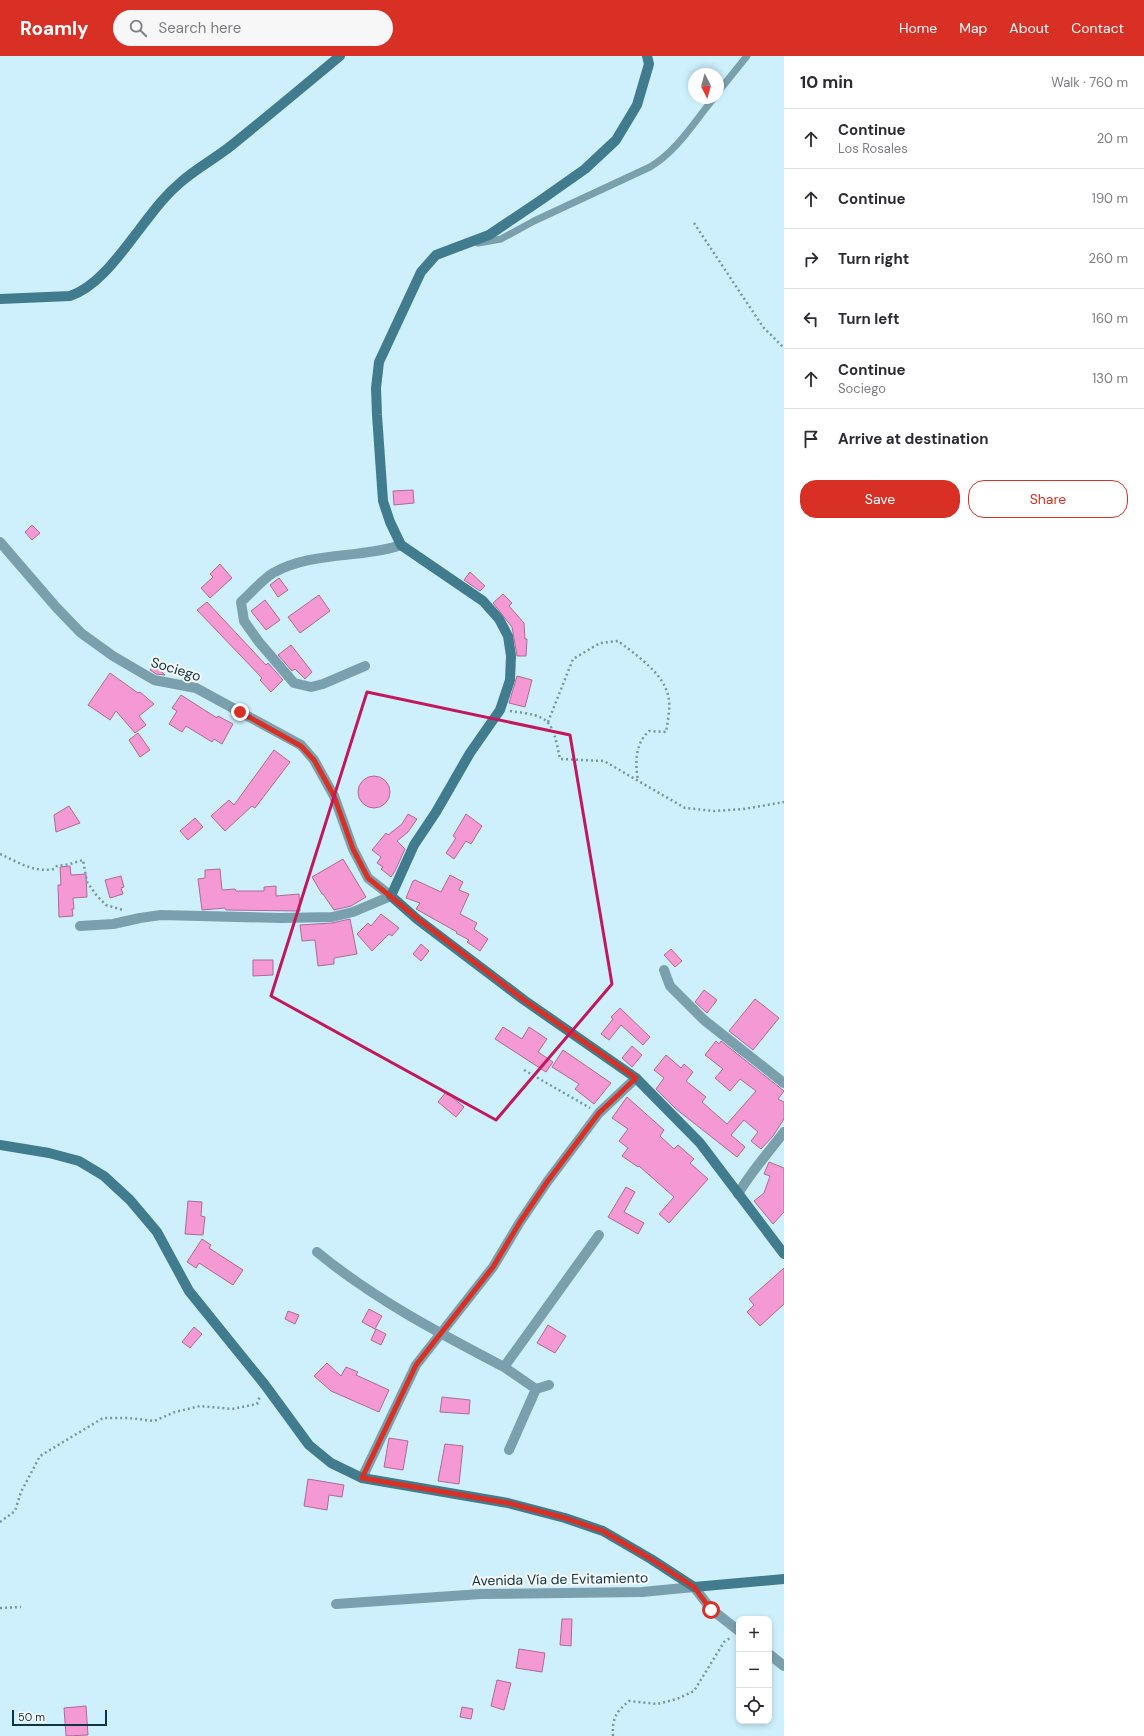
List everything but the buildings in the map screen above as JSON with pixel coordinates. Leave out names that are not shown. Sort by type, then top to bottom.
[{"type":"main road","points":[[0,299],[70,296],[81,293],[89,287],[119,255],[166,196],[181,182],[199,168],[219,156],[340,56]]},
{"type":"main road","points":[[647,56],[649,64],[637,104],[616,140],[585,169],[488,235],[456,246],[436,255],[421,272],[379,362],[376,388],[383,501],[390,522],[401,545],[483,601],[499,619],[508,636],[510,656],[510,680],[500,710],[470,753],[436,812],[414,845],[391,896],[418,919],[524,1000],[636,1078],[700,1142],[784,1254]]},
{"type":"main road","points":[[0,1146],[49,1153],[79,1161],[104,1176],[130,1200],[157,1232],[189,1291],[265,1384],[309,1445],[331,1464],[362,1478],[508,1503],[565,1518],[603,1531],[651,1559],[694,1587]]},
{"type":"main road","name":"Avenida Vía de Evitamiento","points":[[694,1587],[784,1579]]},
{"type":"street","name":"Sociego","points":[[0,542],[51,602],[81,633],[114,656],[154,680],[196,688],[301,746],[314,760],[334,796],[353,849],[368,878],[391,896]]},
{"type":"street","points":[[365,666],[323,684],[312,687],[294,683],[259,642],[244,621],[241,602],[273,574],[298,564],[330,557],[386,550],[401,545]]},
{"type":"street","points":[[80,926],[113,924],[161,915],[281,918],[332,917],[353,912],[391,896]]},
{"type":"street","points":[[664,970],[670,986],[704,1020],[784,1083]]},
{"type":"street","points":[[362,1478],[416,1365],[493,1267],[520,1222],[547,1182],[599,1113],[636,1078]]},
{"type":"street","points":[[738,1194],[750,1174],[761,1163],[784,1132]]},
{"type":"street","points":[[504,1367],[599,1235]]},
{"type":"street","points":[[317,1252],[339,1270],[375,1294],[440,1333],[504,1367],[536,1389]]},
{"type":"street","points":[[509,1450],[536,1389],[549,1385]]},
{"type":"street","points":[[694,1587],[711,1610],[736,1633]]},
{"type":"street","name":"Avenida Vía de Evitamiento","points":[[336,1604],[481,1594],[642,1592],[694,1587]]},
{"type":"street","points":[[772,1656],[784,1666]]},
{"type":"lane","points":[[724,85],[747,56]]},
{"type":"lane","points":[[456,246],[501,239],[534,221],[650,167],[664,159],[709,104]]},
{"type":"path","points":[[694,223],[763,327],[784,348]]},
{"type":"path","points":[[548,722],[573,659],[600,642],[618,641],[640,657],[662,680],[668,695],[669,717],[666,732],[649,731],[640,739],[636,764],[638,781]]},
{"type":"path","points":[[500,710],[534,714],[548,722],[555,734],[560,759],[604,761],[685,808],[714,811],[744,809],[784,802]]},
{"type":"path","points":[[0,854],[21,865],[43,870],[54,869],[57,866],[83,860],[87,882],[106,905],[140,918]]},
{"type":"path","points":[[524,1070],[599,1113]]},
{"type":"path","points":[[0,1522],[15,1511],[21,1492],[40,1456],[103,1418],[129,1418],[154,1421],[176,1412],[200,1406],[232,1409],[256,1404],[265,1384]]},
{"type":"path","points":[[0,1608],[21,1607]]},
{"type":"path","points":[[613,1736],[612,1725],[618,1711],[629,1701],[657,1704],[677,1699],[694,1691],[724,1642],[736,1633]]},
{"type":"highlighted area","points":[[367,692],[570,735],[612,984],[496,1120],[271,996]]},
{"type":"route","points":[[240,712],[283,734],[301,746],[314,760],[334,796],[353,849],[368,878],[418,919],[524,1000],[636,1078],[599,1113],[547,1182],[520,1222],[493,1267],[416,1365],[362,1478],[508,1503],[565,1518],[603,1531],[651,1559],[694,1587],[711,1610]]}]
